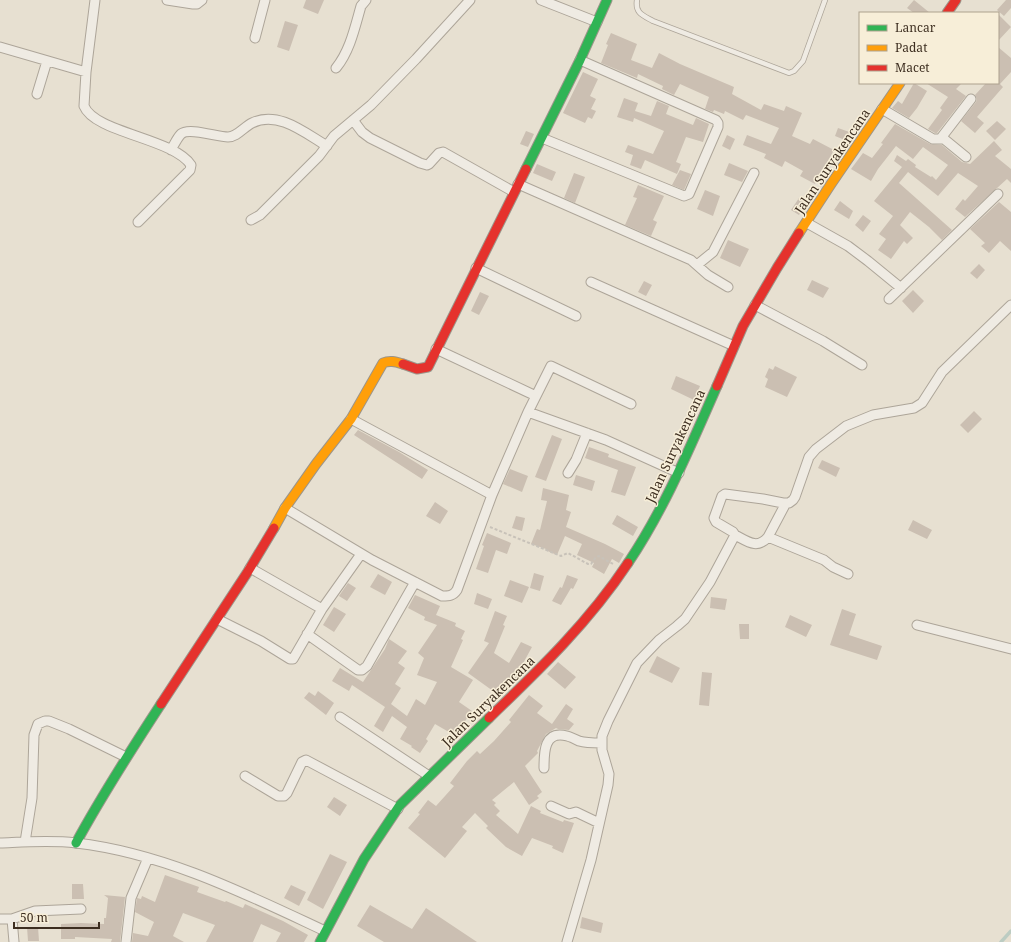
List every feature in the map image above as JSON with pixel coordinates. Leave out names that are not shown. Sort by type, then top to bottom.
[{"type":"street","points":[[95,0],[86,72],[84,106],[95,119],[171,150],[188,160],[192,165],[190,170],[138,222]]},
{"type":"street","points":[[167,0],[192,4],[197,4],[202,0]]},
{"type":"street","points":[[255,38],[265,0]]},
{"type":"street","points":[[336,68],[344,56],[361,6],[366,0]]},
{"type":"street","points":[[251,220],[260,215],[319,156],[334,136],[371,105],[470,0]]},
{"type":"street","points":[[540,0],[597,22]]},
{"type":"street","points":[[76,843],[92,813],[126,757],[250,568],[285,508],[316,464],[351,419],[383,363],[389,360],[420,370],[428,367],[542,138],[607,0]]},
{"type":"street","points":[[948,12],[956,0]]},
{"type":"street","points":[[0,48],[86,72]]},
{"type":"street","points":[[37,94],[46,60]]},
{"type":"street","points":[[542,138],[684,196],[689,194],[718,127],[716,120],[580,60]]},
{"type":"street","name":"Jalan Suryakencana","points":[[320,942],[364,859],[398,809],[429,776],[572,636],[613,586],[643,541],[679,473],[743,326],[777,268],[899,84]]},
{"type":"street","points":[[942,138],[970,99]]},
{"type":"street","points":[[882,109],[933,139],[944,139],[966,157]]},
{"type":"street","points":[[171,150],[180,134],[190,131],[214,136],[231,137],[249,124],[262,120],[286,122],[327,146]]},
{"type":"street","points":[[353,120],[362,132],[370,138],[424,165],[429,164],[439,153],[443,152],[516,188],[691,260],[708,275],[728,287]]},
{"type":"street","points":[[697,265],[713,252],[754,173]]},
{"type":"street","points":[[889,298],[998,194]]},
{"type":"street","points":[[807,223],[848,246],[868,260],[901,288]]},
{"type":"street","points":[[476,268],[576,316]]},
{"type":"street","points":[[591,282],[734,346]]},
{"type":"street","points":[[755,305],[823,341],[862,365]]},
{"type":"street","points":[[786,503],[768,537],[764,542],[759,544],[753,544],[734,535],[733,532],[716,522],[714,518],[723,495],[726,494],[786,503],[793,500],[809,457],[816,449],[846,426],[873,415],[914,408],[919,405],[942,372],[1011,305]]},
{"type":"street","points":[[436,349],[536,396]]},
{"type":"street","points":[[285,508],[361,554],[442,596],[451,596],[455,594],[457,590],[492,495],[528,412],[551,366],[631,404]]},
{"type":"street","points":[[528,412],[587,433],[679,473]]},
{"type":"street","points":[[351,419],[492,495]]},
{"type":"street","points":[[568,472],[576,460],[587,433]]},
{"type":"street","points":[[567,942],[591,860],[608,785],[609,774],[601,743],[608,721],[636,663],[658,640],[685,619],[710,582],[734,535]]},
{"type":"street","points":[[768,537],[824,560],[833,567],[848,574]]},
{"type":"street","points":[[217,619],[261,641],[290,659],[293,659],[322,609],[361,554]]},
{"type":"street","points":[[250,568],[322,609]]},
{"type":"street","points":[[307,634],[358,670],[362,670],[367,666],[415,582]]},
{"type":"street","points":[[917,625],[1011,649]]},
{"type":"street","points":[[340,717],[429,776]]},
{"type":"street","points":[[25,842],[32,798],[34,735],[38,724],[49,721],[69,729],[126,757]]},
{"type":"street","points":[[544,768],[546,746],[548,741],[554,737],[566,736],[585,742],[601,743]]},
{"type":"street","points":[[245,776],[278,796],[284,796],[287,793],[302,762],[306,760],[398,809]]},
{"type":"street","points":[[551,806],[569,814],[576,812],[599,822]]},
{"type":"street","points":[[0,844],[52,841],[76,843],[104,847],[148,858],[185,870],[235,890],[325,931]]},
{"type":"street","points":[[126,942],[131,898],[148,858]]},
{"type":"street","points":[[0,919],[12,919],[35,911],[81,909]]},
{"type":"street","points":[[12,919],[14,942]]},
{"type":"lane","points":[[638,0],[636,6],[638,12],[653,21],[789,73],[794,71],[803,61],[824,0]]},
{"type":"path","points":[[482,523],[561,556],[568,553],[588,564],[591,564],[596,557],[599,556],[624,569]]},
{"type":"building","points":[[306,0],[324,0],[318,14],[303,8]]},
{"type":"building","points":[[914,0],[929,12],[913,12],[907,8]]},
{"type":"building","points":[[1006,0],[1011,0],[1011,8],[1004,16],[997,10]]},
{"type":"building","points":[[999,15],[1011,27],[999,40]]},
{"type":"building","points":[[285,21],[298,25],[289,51],[277,47]]},
{"type":"building","points":[[611,33],[637,44],[631,60],[652,68],[659,53],[680,64],[734,87],[732,94],[761,110],[764,104],[784,111],[786,106],[802,113],[792,136],[810,144],[813,139],[834,150],[815,184],[800,176],[803,171],[785,161],[782,167],[764,158],[766,154],[743,145],[747,135],[771,144],[779,128],[746,115],[743,120],[725,111],[724,114],[714,110],[713,112],[705,109],[709,97],[680,84],[674,95],[662,89],[663,86],[638,74],[637,78],[601,63],[608,45],[606,44]]},
{"type":"building","points":[[999,48],[1011,58],[1011,72],[1000,84],[1003,87],[977,117],[984,123],[975,133],[961,121],[976,102],[977,99],[975,95],[985,84],[999,84]]},
{"type":"building","points":[[583,72],[598,79],[590,96],[596,99],[591,109],[596,111],[592,119],[588,117],[585,123],[563,113]]},
{"type":"building","points":[[913,84],[927,91],[909,118],[892,108],[898,101],[902,104]]},
{"type":"building","points":[[928,84],[961,84],[956,89],[966,96],[937,133],[935,133],[928,129],[942,110],[940,108],[948,97]]},
{"type":"building","points":[[624,98],[638,103],[635,111],[651,116],[657,101],[669,106],[666,114],[693,125],[696,118],[709,124],[703,142],[686,137],[676,162],[681,164],[677,174],[645,160],[641,169],[630,165],[633,155],[625,152],[628,145],[653,154],[664,131],[634,118],[633,122],[617,117]]},
{"type":"building","points":[[997,121],[1006,129],[995,140],[986,131]]},
{"type":"building","points":[[895,124],[930,144],[942,145],[962,162],[970,164],[994,141],[1002,150],[995,156],[1011,169],[1011,183],[1007,179],[965,217],[955,209],[963,199],[965,201],[978,186],[958,173],[938,196],[908,172],[899,183],[952,230],[942,240],[929,227],[910,212],[900,225],[913,238],[907,244],[904,241],[891,259],[878,250],[886,239],[879,234],[893,216],[874,201],[902,167],[894,161],[897,155],[906,161],[908,159],[916,165],[915,167],[931,177],[932,176],[936,180],[948,165],[923,147],[913,159],[896,146],[878,169],[871,181],[851,169],[863,153],[872,158],[883,144],[881,143]]},
{"type":"building","points":[[838,128],[855,134],[850,142],[835,136]]},
{"type":"building","points":[[526,131],[534,134],[528,147],[520,144]]},
{"type":"building","points":[[727,135],[735,139],[730,150],[722,146]]},
{"type":"building","points":[[729,163],[748,171],[742,182],[724,175]]},
{"type":"building","points":[[537,164],[556,172],[552,181],[533,173]]},
{"type":"building","points":[[680,170],[691,174],[684,190],[672,185]]},
{"type":"building","points":[[574,173],[585,177],[575,203],[564,198]]},
{"type":"building","points":[[638,185],[664,196],[653,220],[657,222],[651,236],[625,225],[637,198],[633,197]]},
{"type":"building","points":[[705,190],[720,196],[713,216],[697,209]]},
{"type":"building","points":[[799,198],[807,202],[799,215],[791,210]]},
{"type":"building","points":[[840,201],[853,211],[849,219],[834,210]]},
{"type":"building","points":[[999,202],[1011,212],[1011,251],[1000,241],[989,253],[981,246],[985,243],[970,229]]},
{"type":"building","points":[[863,215],[871,221],[863,232],[855,225]]},
{"type":"building","points":[[728,240],[749,249],[740,267],[720,258]]},
{"type":"building","points":[[979,264],[985,270],[977,279],[970,273]]},
{"type":"building","points":[[812,280],[829,288],[823,298],[807,290]]},
{"type":"building","points":[[644,281],[652,285],[646,296],[638,292]]},
{"type":"building","points":[[913,290],[924,301],[913,313],[902,301]]},
{"type":"building","points":[[480,292],[489,296],[479,315],[471,311]]},
{"type":"building","points":[[775,366],[797,377],[787,397],[765,387],[768,379],[765,377],[769,368],[773,370]]},
{"type":"building","points":[[676,376],[700,386],[694,400],[671,389]]},
{"type":"building","points":[[974,411],[982,419],[968,433],[960,425]]},
{"type":"building","points":[[358,430],[399,452],[428,470],[422,479],[354,435]]},
{"type":"building","points":[[552,435],[562,439],[546,481],[535,477]]},
{"type":"building","points":[[589,447],[609,454],[608,457],[636,467],[625,496],[611,492],[618,470],[585,458]]},
{"type":"building","points":[[822,460],[840,468],[836,477],[818,468]]},
{"type":"building","points":[[510,469],[528,476],[522,492],[503,484]]},
{"type":"building","points":[[576,475],[595,481],[592,491],[573,485]]},
{"type":"building","points":[[543,488],[569,495],[566,510],[571,512],[566,527],[624,554],[619,563],[612,559],[604,574],[592,567],[594,563],[577,555],[582,544],[565,536],[557,555],[545,550],[546,549],[531,544],[537,529],[540,530],[547,501],[541,500]]},
{"type":"building","points":[[435,502],[448,511],[440,524],[426,516]]},
{"type":"building","points":[[617,515],[638,527],[633,536],[612,524]]},
{"type":"building","points":[[516,516],[525,518],[522,531],[512,528]]},
{"type":"building","points":[[913,520],[932,530],[927,539],[908,530]]},
{"type":"building","points":[[487,533],[511,543],[507,554],[496,550],[488,573],[476,569],[484,546],[482,545]]},
{"type":"building","points":[[534,573],[544,576],[540,591],[530,588]]},
{"type":"building","points":[[378,574],[392,582],[385,595],[370,587]]},
{"type":"building","points":[[567,575],[578,579],[573,589],[571,588],[561,605],[552,601],[560,587],[562,588]]},
{"type":"building","points":[[510,580],[529,587],[522,603],[504,596]]},
{"type":"building","points":[[348,583],[356,588],[347,601],[339,596]]},
{"type":"building","points":[[477,593],[492,599],[488,609],[474,604]]},
{"type":"building","points":[[415,595],[440,606],[436,615],[456,623],[455,626],[465,631],[461,639],[463,640],[451,667],[473,680],[459,702],[472,711],[463,724],[461,723],[454,735],[435,724],[426,739],[428,741],[420,753],[400,739],[407,727],[392,716],[383,732],[374,726],[385,707],[352,685],[349,691],[332,681],[340,668],[363,682],[385,649],[389,639],[407,651],[398,663],[405,668],[395,684],[401,688],[391,704],[407,716],[416,699],[425,705],[437,682],[417,675],[424,658],[418,653],[437,625],[424,620],[425,617],[408,608]]},
{"type":"building","points":[[711,597],[727,599],[725,610],[710,608]]},
{"type":"building","points":[[334,607],[346,614],[334,632],[323,625]]},
{"type":"building","points":[[842,609],[856,614],[849,635],[882,646],[877,660],[830,645]]},
{"type":"building","points":[[495,611],[507,616],[503,625],[505,626],[494,653],[509,663],[521,642],[532,647],[521,667],[525,670],[520,677],[500,696],[468,673],[489,643],[484,641]]},
{"type":"building","points":[[790,615],[812,625],[806,637],[785,627]]},
{"type":"building","points":[[739,624],[749,624],[749,639],[740,639]]},
{"type":"building","points":[[657,656],[680,668],[672,683],[649,672]]},
{"type":"building","points":[[558,662],[576,677],[565,689],[547,674]]},
{"type":"building","points":[[702,672],[712,673],[709,706],[699,705]]},
{"type":"building","points":[[318,691],[334,703],[326,715],[304,698],[309,692],[315,696]]},
{"type":"building","points":[[529,695],[543,706],[537,713],[552,724],[566,704],[573,709],[567,719],[574,724],[569,730],[556,728],[546,734],[537,751],[538,753],[525,766],[542,792],[537,796],[539,798],[529,805],[514,782],[492,800],[496,803],[494,805],[500,811],[496,815],[518,834],[531,806],[541,811],[540,813],[563,822],[564,820],[574,823],[563,853],[552,848],[553,846],[532,838],[522,856],[506,847],[486,828],[488,826],[475,813],[462,827],[467,831],[445,858],[408,828],[420,814],[418,813],[428,800],[436,806],[454,786],[450,783],[467,761],[477,751],[480,754],[494,741],[511,722],[509,720]]},
{"type":"building","points":[[334,797],[347,805],[340,816],[327,807]]},
{"type":"building","points":[[330,854],[347,862],[323,909],[307,900]]},
{"type":"building","points":[[165,875],[199,887],[197,892],[243,908],[245,904],[283,921],[308,935],[304,942],[276,942],[281,933],[261,924],[253,942],[206,942],[215,925],[183,913],[173,936],[184,942],[132,942],[133,933],[148,936],[154,922],[135,912],[137,898],[141,899],[142,896],[155,902]]},
{"type":"building","points":[[72,884],[83,884],[84,899],[72,899]]},
{"type":"building","points":[[291,885],[306,892],[299,906],[284,898]]},
{"type":"building","points":[[104,895],[125,897],[120,942],[111,942],[112,939],[75,937],[75,939],[61,939],[61,924],[104,924],[108,898]]},
{"type":"building","points":[[370,905],[412,929],[426,908],[477,942],[384,942],[357,926]]},
{"type":"building","points":[[582,917],[603,923],[601,933],[580,928]]},
{"type":"building","points":[[27,927],[38,927],[39,941],[28,941]]},
{"type":"waterway","points":[[1001,942],[1011,931]]},
{"type":"traffic: fast","points":[[526,169],[580,60],[607,0]]},
{"type":"traffic: fast","points":[[628,563],[654,521],[687,454],[717,386]]},
{"type":"traffic: fast","points":[[76,843],[106,790],[161,704]]},
{"type":"traffic: fast","points":[[320,942],[364,859],[400,805],[489,718]]},
{"type":"traffic: slow","points":[[799,233],[899,84]]},
{"type":"traffic: slow","points":[[274,528],[285,508],[316,464],[351,419],[383,363],[391,361],[403,364]]},
{"type":"traffic: jam","points":[[948,12],[956,0]]},
{"type":"traffic: jam","points":[[403,364],[417,369],[428,367],[526,169]]},
{"type":"traffic: jam","points":[[717,386],[743,326],[799,233]]},
{"type":"traffic: jam","points":[[161,704],[247,573],[274,528]]},
{"type":"traffic: jam","points":[[489,718],[563,644],[597,605],[628,563]]}]
